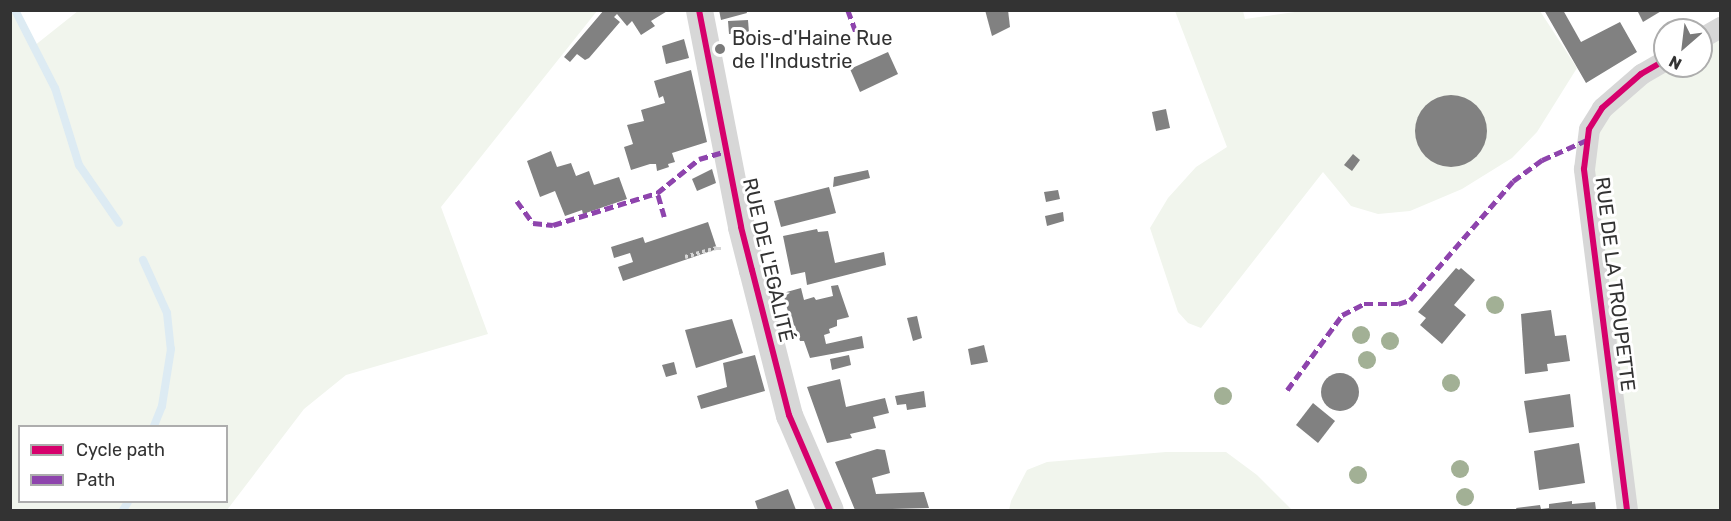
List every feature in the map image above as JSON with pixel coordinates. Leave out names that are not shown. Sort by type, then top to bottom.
[{"type":"street","name":"RUE DE L'EGALITÉ","points":[[699,10],[741,227],[789,415],[830,510]]},
{"type":"street","name":"RUE DE LA TROUPETTE","points":[[1628,510],[1584,169],[1589,129],[1602,108],[1641,74],[1653,67]]},
{"type":"path","points":[[685,258],[719,247]]},
{"type":"shaded area","points":[[1309,10],[1540,11],[1577,68],[1537,132],[1512,158],[1462,189],[1410,211],[1378,214],[1351,206],[1323,172],[1201,328],[1188,323],[1178,312],[1150,228],[1168,198],[1196,167],[1227,147],[1175,11],[1243,11],[1245,19]]},
{"type":"shaded area","points":[[10,11],[16,11],[34,46],[78,11],[597,11],[441,207],[488,334],[346,375],[304,409],[227,510],[11,510]]},
{"type":"shaded area","points":[[1720,27],[1720,510],[1627,510],[1584,169],[1602,108],[1653,74],[1653,78],[1713,78],[1713,31]]},
{"type":"shaded area","points":[[1166,452],[1226,452],[1257,475],[1292,510],[1009,510],[1011,501],[1027,470],[1047,462]]},
{"type":"building","points":[[604,10],[669,10],[651,21],[655,26],[641,35],[632,21],[627,26],[617,14],[614,17],[620,22],[589,58],[585,60],[577,54],[570,62],[564,57]]},
{"type":"building","points":[[719,10],[746,10],[747,13],[721,20]]},
{"type":"building","points":[[985,10],[1008,10],[1010,27],[992,36]]},
{"type":"building","points":[[1544,10],[1563,10],[1581,42],[1620,22],[1637,52],[1586,83]]},
{"type":"building","points":[[1637,10],[1663,10],[1643,22]]},
{"type":"building","points":[[748,20],[749,33],[729,34],[728,21]]},
{"type":"building","points":[[684,39],[689,58],[666,64],[662,46]]},
{"type":"building","points":[[888,52],[898,74],[860,92],[850,69]]},
{"type":"building","points":[[691,70],[707,142],[672,153],[675,162],[668,164],[669,167],[657,171],[656,164],[650,164],[631,170],[624,147],[633,144],[627,125],[644,121],[641,110],[665,103],[663,96],[659,98],[654,81]]},
{"type":"building","points":[[1458,95],[1477,105],[1485,117],[1487,131],[1485,145],[1477,157],[1465,165],[1444,167],[1425,157],[1417,145],[1415,124],[1425,105],[1437,97]]},
{"type":"building","points":[[1166,109],[1170,128],[1156,131],[1152,112]]},
{"type":"building","points":[[551,151],[557,167],[571,163],[576,176],[589,171],[594,185],[619,177],[627,199],[583,214],[582,210],[565,216],[555,191],[540,197],[527,161]]},
{"type":"building","points":[[1353,154],[1360,160],[1352,171],[1344,165]]},
{"type":"building","points":[[712,169],[716,183],[697,191],[692,179]]},
{"type":"building","points":[[868,170],[870,178],[833,187],[834,177]]},
{"type":"building","points":[[829,187],[836,213],[781,227],[774,201]]},
{"type":"building","points":[[1058,190],[1060,199],[1046,202],[1044,192]]},
{"type":"building","points":[[1063,212],[1064,221],[1047,226],[1045,216]]},
{"type":"building","points":[[708,222],[717,249],[623,281],[618,267],[633,262],[630,253],[614,258],[611,247],[643,237],[645,243]]},
{"type":"building","points":[[817,229],[818,232],[828,231],[835,263],[884,252],[886,265],[807,285],[805,272],[791,275],[783,236]]},
{"type":"building","points":[[1456,268],[1459,270],[1461,268],[1475,280],[1454,305],[1466,315],[1442,344],[1420,325],[1426,318],[1418,312]]},
{"type":"building","points":[[838,285],[849,317],[837,320],[837,326],[829,329],[830,333],[824,335],[826,344],[862,336],[864,348],[810,358],[804,341],[800,341],[795,326],[791,323],[783,293],[801,288],[804,300],[814,297],[816,300],[833,296],[831,286]]},
{"type":"building","points":[[1551,310],[1555,336],[1566,335],[1570,361],[1547,364],[1548,371],[1525,374],[1521,314]]},
{"type":"building","points":[[917,316],[922,338],[913,341],[907,318]]},
{"type":"building","points":[[732,319],[743,353],[696,368],[685,330]]},
{"type":"building","points":[[984,345],[988,362],[971,365],[968,349]]},
{"type":"building","points":[[755,355],[765,391],[701,409],[697,396],[727,387],[723,363]]},
{"type":"building","points":[[849,355],[851,365],[832,370],[830,359]]},
{"type":"building","points":[[674,362],[677,374],[666,377],[662,365]]},
{"type":"building","points":[[1340,373],[1353,379],[1359,392],[1353,405],[1340,411],[1327,405],[1321,392],[1327,379]]},
{"type":"building","points":[[840,379],[846,407],[885,398],[889,413],[873,417],[876,428],[850,434],[852,438],[827,443],[807,387]]},
{"type":"building","points":[[924,391],[926,407],[907,410],[906,404],[897,405],[895,396]]},
{"type":"building","points":[[1570,394],[1574,427],[1529,433],[1524,401]]},
{"type":"building","points":[[1313,403],[1335,421],[1318,443],[1296,425]]},
{"type":"building","points":[[1579,443],[1585,483],[1539,490],[1534,451]]},
{"type":"building","points":[[877,449],[885,450],[890,473],[872,478],[876,494],[924,492],[929,508],[855,510],[835,462]]},
{"type":"building","points":[[788,489],[796,510],[758,510],[755,501]]},
{"type":"building","points":[[1572,501],[1572,504],[1595,502],[1596,510],[1517,510],[1516,508],[1540,505],[1541,509],[1549,508],[1549,504]]},
{"type":"waterway","points":[[15,10],[55,88],[79,165],[119,223]]},
{"type":"waterway","points":[[143,260],[167,313],[171,349],[162,406],[154,425]]},
{"type":"waterway","points":[[123,510],[127,503]]},
{"type":"marked path","points":[[848,10],[859,40]]},
{"type":"marked path","points":[[1287,390],[1342,315],[1364,304],[1398,304],[1410,300],[1513,181],[1542,160],[1587,140]]},
{"type":"marked path","points":[[664,217],[657,193],[699,159],[727,151]]},
{"type":"marked path","points":[[517,201],[533,223],[553,225],[657,193]]},
{"type":"cycle path","points":[[699,10],[741,227],[789,415],[830,510]]},
{"type":"cycle path","points":[[1627,510],[1584,169],[1589,129],[1602,108],[1641,74],[1653,67]]},
{"type":"place","name":"Bois-d'Haine Rue de l'Industrie","points":[[720,49]]}]
